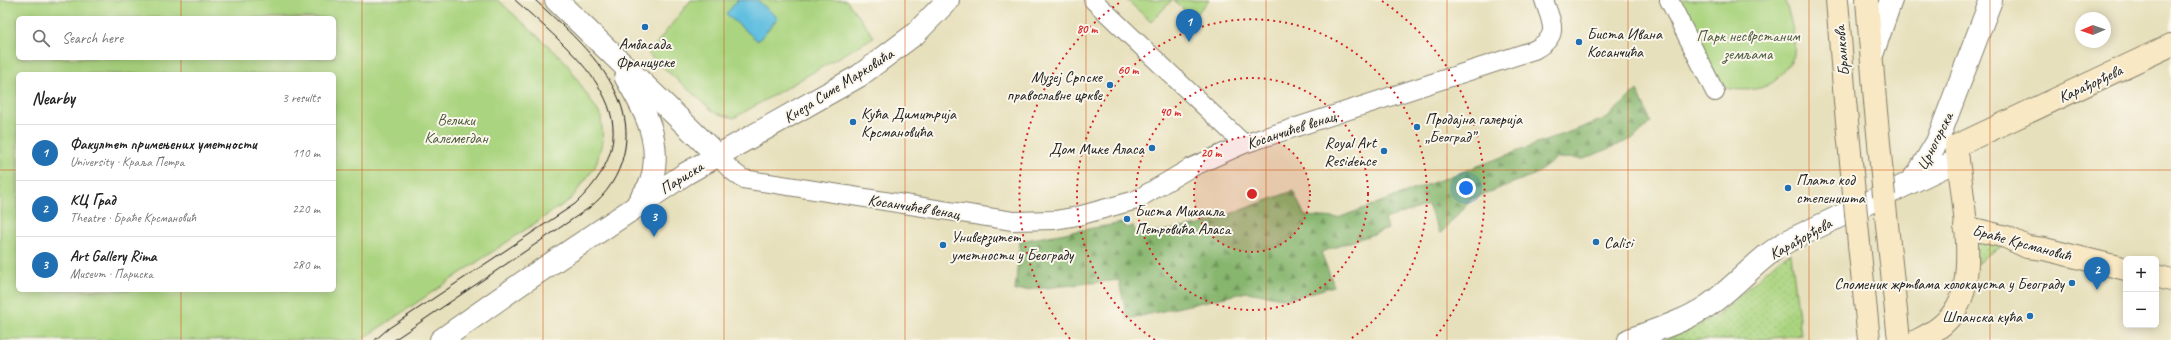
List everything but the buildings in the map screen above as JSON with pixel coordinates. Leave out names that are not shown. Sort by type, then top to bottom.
[{"type":"main road","name":"Бранкова","points":[[1837,0],[1845,101],[1869,340]]},
{"type":"main road","name":"Бранкова","points":[[1868,0],[1875,101],[1899,340]]},
{"type":"main road","name":"Карађорђева","points":[[1957,153],[2171,45]]},
{"type":"main road","points":[[1918,340],[1938,328],[1958,306],[1963,291],[1966,274],[1965,227],[1957,153]]},
{"type":"main road","name":"Браће Крсмановић","points":[[1965,227],[2006,238],[2027,247],[2044,249],[2123,268]]},
{"type":"main road","points":[[2159,277],[2171,280]]},
{"type":"street","name":"Париска","points":[[441,340],[636,206],[717,155],[556,0]]},
{"type":"street","name":"Кнеза Симе Марковића","points":[[717,155],[806,107],[859,76],[910,38],[948,0]]},
{"type":"street","points":[[1093,0],[1244,144]]},
{"type":"street","name":"Косанчићев венац","points":[[717,155],[731,170],[743,179],[1013,221],[1055,220],[1078,216],[1136,200],[1190,168],[1244,144],[1534,50],[1549,40],[1554,30],[1544,0]]},
{"type":"street","points":[[1669,0],[1715,92]]},
{"type":"street","points":[[1872,57],[1891,0]]},
{"type":"street","name":"Црногорска","points":[[1907,184],[1920,172],[1937,142],[1991,0]]},
{"type":"street","points":[[610,51],[639,101],[652,130],[654,153],[650,183],[636,206]]},
{"type":"street","name":"Црногорска","points":[[1956,95],[1954,108],[1957,153]]},
{"type":"street","name":"Карађорђева","points":[[1630,340],[1684,319],[1705,308],[1773,250],[1907,184],[1957,153]]},
{"type":"green space","name":"Велики Калемегдан","points":[[0,0],[498,0],[565,61],[601,116],[603,141],[595,167],[571,199],[361,340],[0,340]]},
{"type":"green space","points":[[691,0],[846,0],[874,37],[734,118],[715,113],[648,54]]},
{"type":"green space","points":[[1127,0],[1172,0],[1151,22]]},
{"type":"green space","points":[[1173,0],[1209,0],[1193,18]]},
{"type":"green space","name":"Парк несврстаним земљама","points":[[1676,0],[1785,0],[1791,20],[1793,34],[1793,58],[1780,76],[1765,86],[1748,90],[1720,87]]},
{"type":"green space","points":[[1637,90],[1651,122],[1634,138],[1584,159],[1557,158],[1536,174],[1472,199],[1440,234],[1428,205],[1385,219],[1388,229],[1321,252],[1334,286],[1289,299],[1247,292],[1127,319],[1119,280],[1015,291],[1020,241],[1122,223],[1127,228],[1133,226],[1137,235],[1200,225],[1293,191],[1305,216],[1338,218],[1607,118]]},
{"type":"green space","points":[[1975,236],[2006,244],[1986,256],[1977,264]]},
{"type":"green space","points":[[1791,253],[1801,335],[1753,340],[1662,340],[1686,331],[1717,316],[1780,259]]},
{"type":"water","points":[[738,0],[757,0],[778,18],[758,41],[726,14]]},
{"type":"tram line","points":[[375,340],[389,328],[575,204],[600,174],[612,145],[612,119],[602,93],[586,69],[564,45],[515,0]]},
{"type":"tram line","points":[[394,340],[589,208],[607,191],[619,169],[624,153],[626,130],[622,108],[613,87],[600,67],[569,31],[535,0]]},
{"type":"place","name":"Амбасада Француске","points":[[645,27]]},
{"type":"place","name":"Факултет примењених уметности","points":[[1189,42]]},
{"type":"place","name":"Биста Ивана Косанчића","points":[[1579,42]]},
{"type":"place","name":"Музеј Српске православне цркве","points":[[1110,85]]},
{"type":"place","name":"Кућа Димитрија Крсмановића","points":[[853,122]]},
{"type":"place","name":"Продајна галерија „Београд”","points":[[1417,127]]},
{"type":"place","name":"Дом Мике Аласа","points":[[1152,148]]},
{"type":"place","name":"Royal Art Residence","points":[[1384,151]]},
{"type":"place","name":"Плато код степеништа","points":[[1788,188]]},
{"type":"place","name":"Биста Михаила Петровића Аласа","points":[[1127,219]]},
{"type":"place","name":"Art Gallery Rima","points":[[654,237]]},
{"type":"place","name":"Calisi","points":[[1596,242]]},
{"type":"place","name":"Универзитет уметности у Београду","points":[[943,245]]},
{"type":"place","name":"Споменик жртвама холокауста у Београду","points":[[2072,283]]},
{"type":"place","name":"КЦ Град","points":[[2097,290]]},
{"type":"place","name":"Шпанска кућа","points":[[2030,316]]}]
